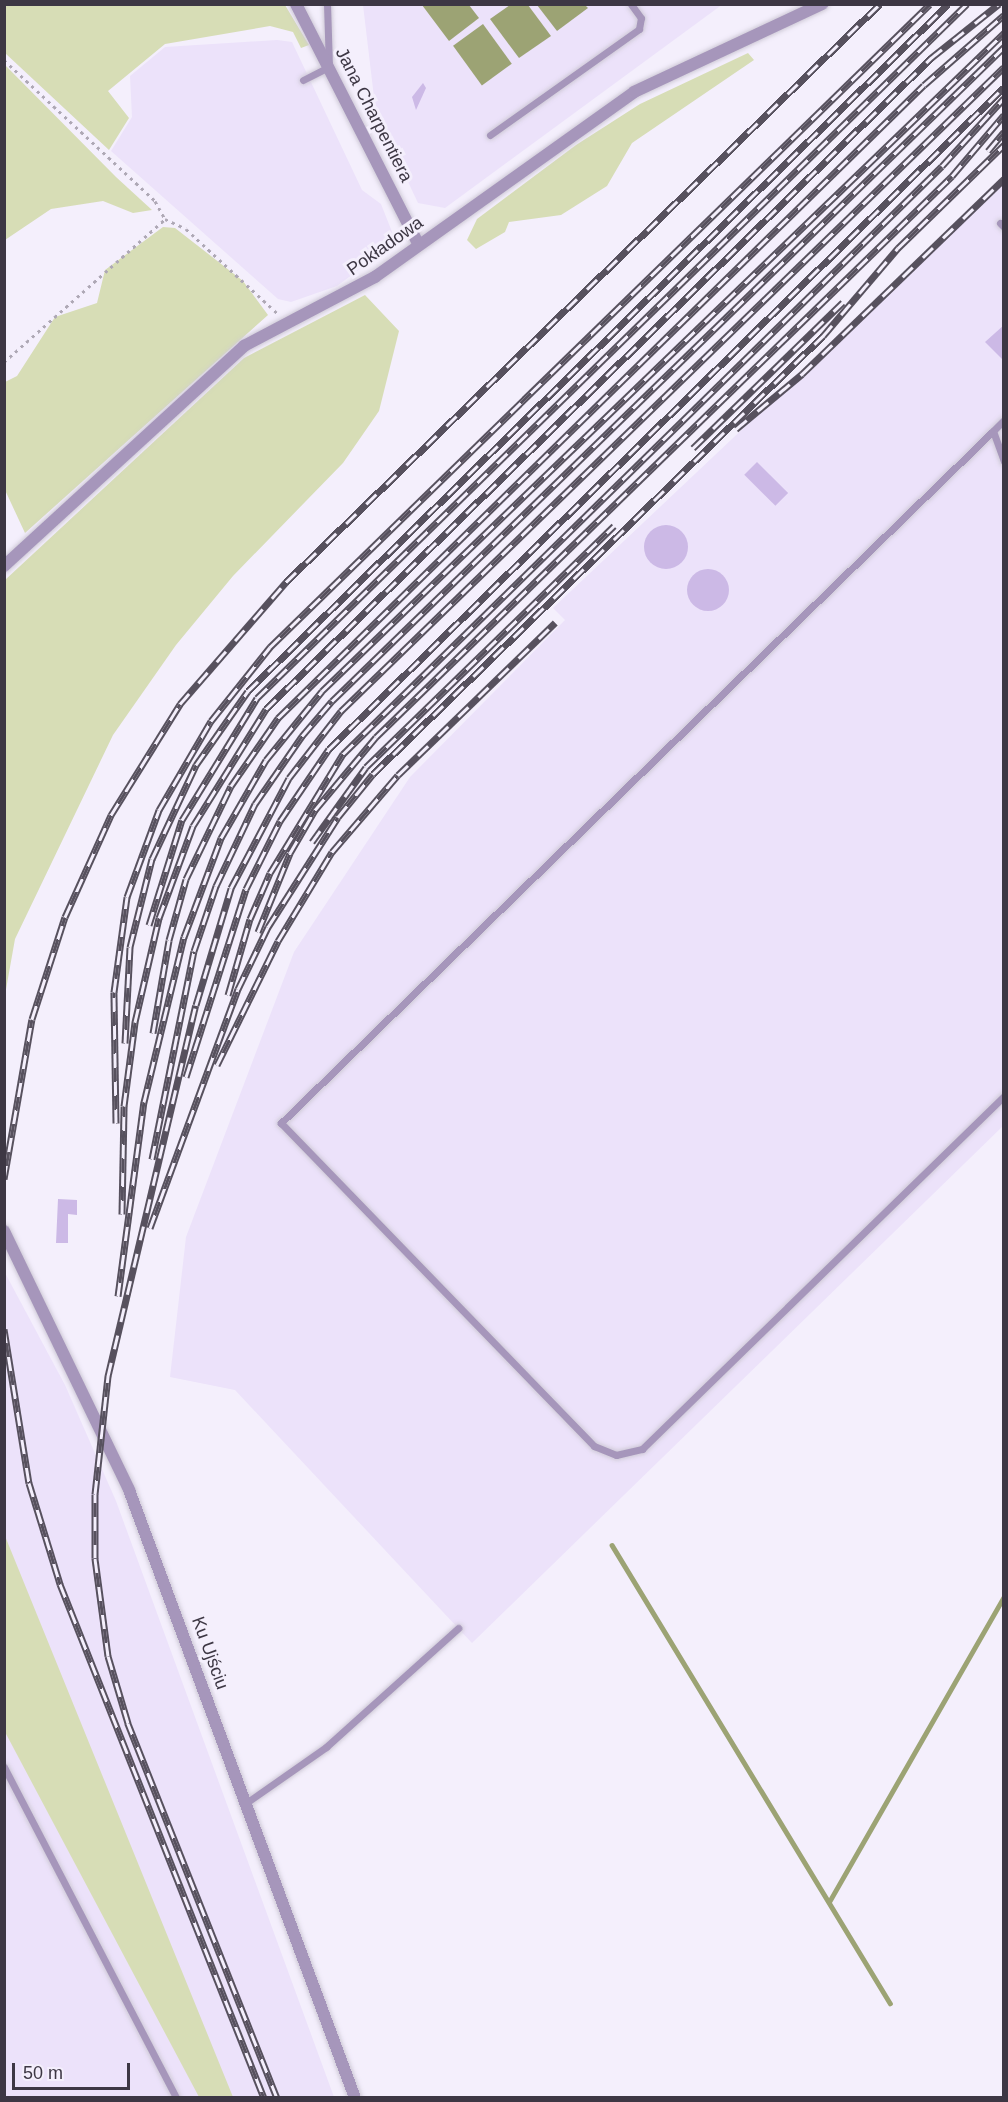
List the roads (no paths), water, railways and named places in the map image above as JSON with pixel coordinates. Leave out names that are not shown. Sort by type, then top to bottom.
[{"type":"street","name":"Jana Charpentiera","points":[[297,4],[418,243]]},
{"type":"street","name":"Pokładowa","points":[[4,566],[244,346],[283,321],[340,299],[634,92],[822,4]]},
{"type":"street","name":"Ku Ujściu","points":[[4,1231],[129,1490],[355,2097]]},
{"type":"lane","points":[[303,80],[329,67],[327,4]]},
{"type":"lane","points":[[489,135],[639,29],[641,18],[631,4]]},
{"type":"lane","points":[[1004,420],[281,1122],[594,1446],[616,1455],[642,1449],[1004,1096]]},
{"type":"lane","points":[[993,431],[1004,462]]},
{"type":"lane","points":[[246,1803],[326,1747],[458,1628]]},
{"type":"lane","points":[[4,1767],[176,2097]]},
{"type":"waterway","points":[[612,1545],[890,2003]]},
{"type":"waterway","points":[[829,1902],[1004,1596]]},
{"type":"railway","points":[[4,1179],[32,1019],[65,917],[111,815],[180,704],[286,582],[880,4]]},
{"type":"railway","points":[[116,1123],[114,992],[127,897],[159,810],[211,721],[270,647],[930,4]]},
{"type":"railway","points":[[125,1043],[130,947],[152,859],[196,765],[248,691],[948,4]]},
{"type":"railway","points":[[149,925],[182,820],[257,698],[967,4]]},
{"type":"railway","points":[[122,1214],[124,1106],[135,1022],[159,918],[193,826],[266,709],[931,58],[999,4]]},
{"type":"railway","points":[[153,1033],[169,940],[186,879],[231,786],[278,718],[924,85],[1004,15]]},
{"type":"railway","points":[[118,1296],[144,1102],[184,937],[221,838],[266,760],[322,691],[1004,33]]},
{"type":"railway","points":[[152,1159],[194,951],[216,886],[255,804],[302,736],[332,701],[1004,47]]},
{"type":"railway","points":[[277,2098],[128,1723],[108,1656],[95,1558],[95,1494],[108,1376],[196,1005],[231,888],[289,778],[341,711],[1004,67]]},
{"type":"railway","points":[[186,1077],[246,889],[280,821],[329,749],[1004,87]]},
{"type":"railway","points":[[228,995],[250,919],[270,873],[343,754],[942,166],[1004,98]]},
{"type":"railway","points":[[258,932],[290,853],[315,810],[376,737],[952,176],[1004,115]]},
{"type":"railway","points":[[988,151],[1004,132]]},
{"type":"railway","points":[[150,1228],[238,989],[268,927],[338,817],[373,774],[823,336],[898,248],[1004,145]]},
{"type":"railway","points":[[736,429],[802,374],[1004,179]]},
{"type":"railway","points":[[693,448],[843,302]]},
{"type":"railway","points":[[312,842],[366,767],[614,526]]},
{"type":"railway","points":[[217,1065],[278,941],[332,852],[398,775],[555,623]]},
{"type":"railway","points":[[4,1329],[29,1483],[60,1584],[264,2098]]}]
